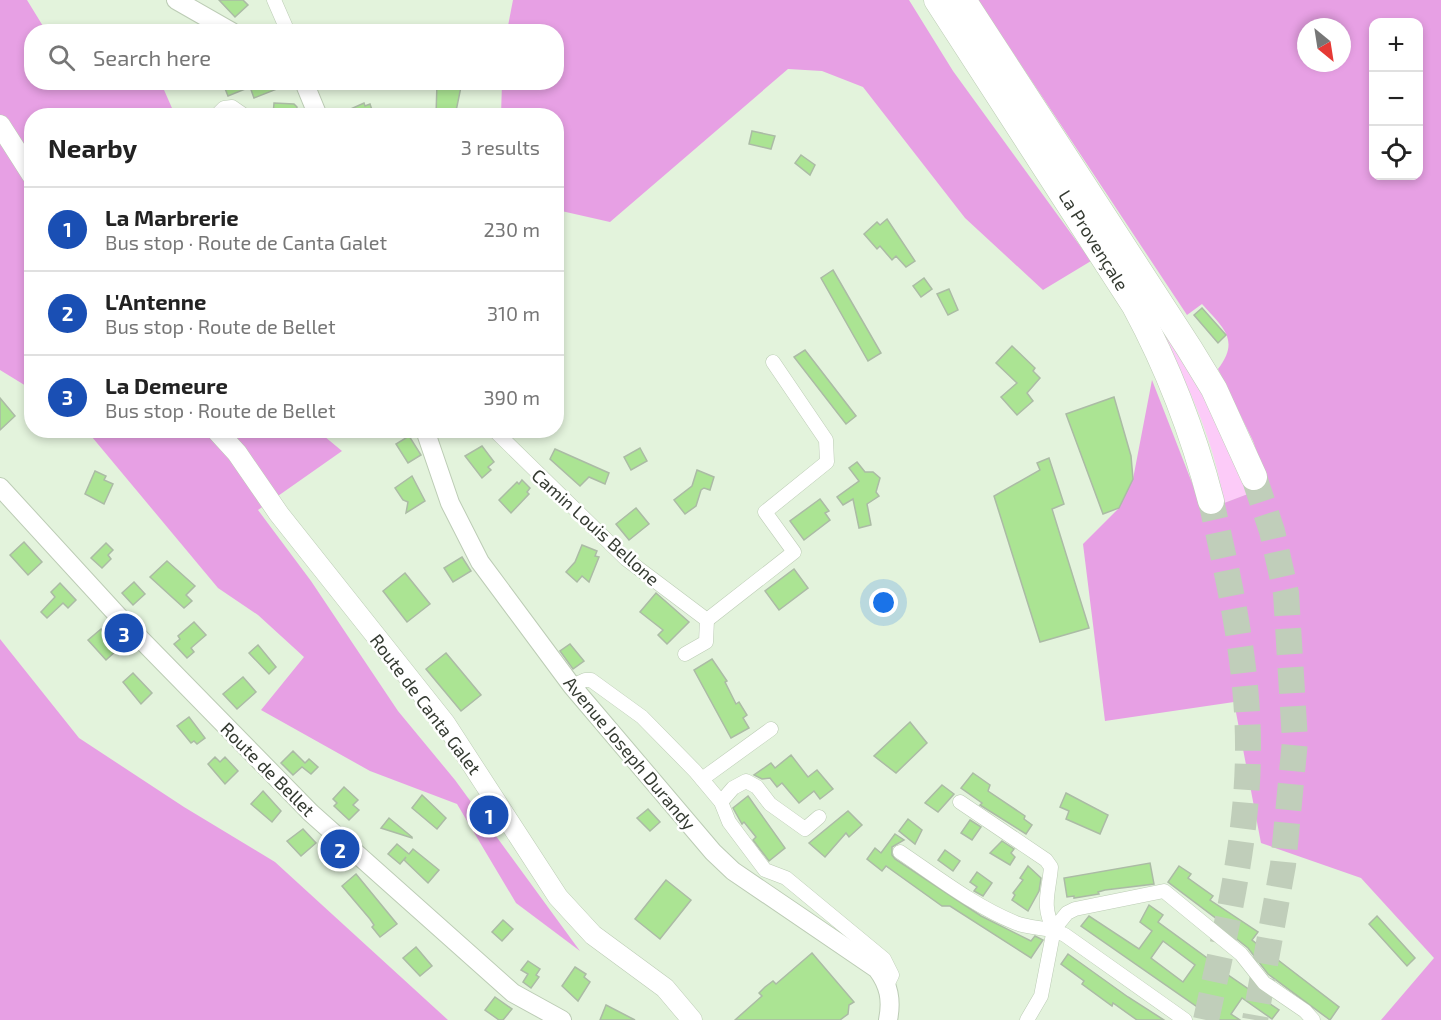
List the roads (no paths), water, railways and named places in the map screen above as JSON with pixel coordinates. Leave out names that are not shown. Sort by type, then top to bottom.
[{"type":"highway","name":"La Provençale","points":[[937,0],[1135,306],[1180,400],[1211,501]]},
{"type":"highway","name":"La Provençale","points":[[963,0],[1189,348],[1214,389],[1254,477]]},
{"type":"main road","points":[[0,125],[24,162]]},
{"type":"main road","name":"Route de Canta Galet","points":[[223,438],[237,453],[279,514],[445,723],[558,897],[593,935],[664,988],[692,1020]]},
{"type":"street","points":[[176,0],[218,24]]},
{"type":"street","points":[[274,0],[284,24]]},
{"type":"street","points":[[307,90],[315,108]]},
{"type":"street","points":[[685,654],[706,642],[707,620],[794,552],[765,512],[827,462],[826,440],[773,362]]},
{"type":"street","name":"Avenue Joseph Durandy","points":[[428,438],[450,503],[480,562],[572,686],[726,864],[749,884],[877,969],[887,986]]},
{"type":"street","name":"Camin Louis Bellone","points":[[502,438],[626,559],[707,620]]},
{"type":"street","name":"Route de Bellet","points":[[0,487],[121,619],[311,813],[513,993],[562,1020]]},
{"type":"street","points":[[572,686],[585,680],[598,684],[642,717],[702,778],[721,802],[729,822],[765,870],[786,878],[885,959],[892,975],[887,986],[890,998],[888,1020]]},
{"type":"street","points":[[702,778],[771,729]]},
{"type":"street","points":[[721,802],[733,788],[746,781],[757,787],[770,804],[805,829],[819,817]]},
{"type":"street","points":[[960,802],[1046,860],[1051,867],[1046,894],[1047,915],[1054,929],[1185,1020]]},
{"type":"street","points":[[900,852],[991,912],[1038,929],[1054,929]]},
{"type":"street","points":[[1027,1020],[1041,996],[1054,929],[1067,913],[1075,909],[1164,891],[1241,954],[1264,983],[1305,1011],[1313,1020]]},
{"type":"tunnel","points":[[1254,477],[1272,531],[1286,593],[1295,741],[1283,865],[1255,1020]]},
{"type":"tunnel","points":[[1206,1020],[1239,855],[1247,788],[1248,754],[1242,658],[1211,501]]},
{"type":"place","name":"La Demeure","points":[[124,633]]},
{"type":"place","name":"La Marbrerie","points":[[489,815]]},
{"type":"place","name":"L'Antenne","points":[[340,849]]}]
